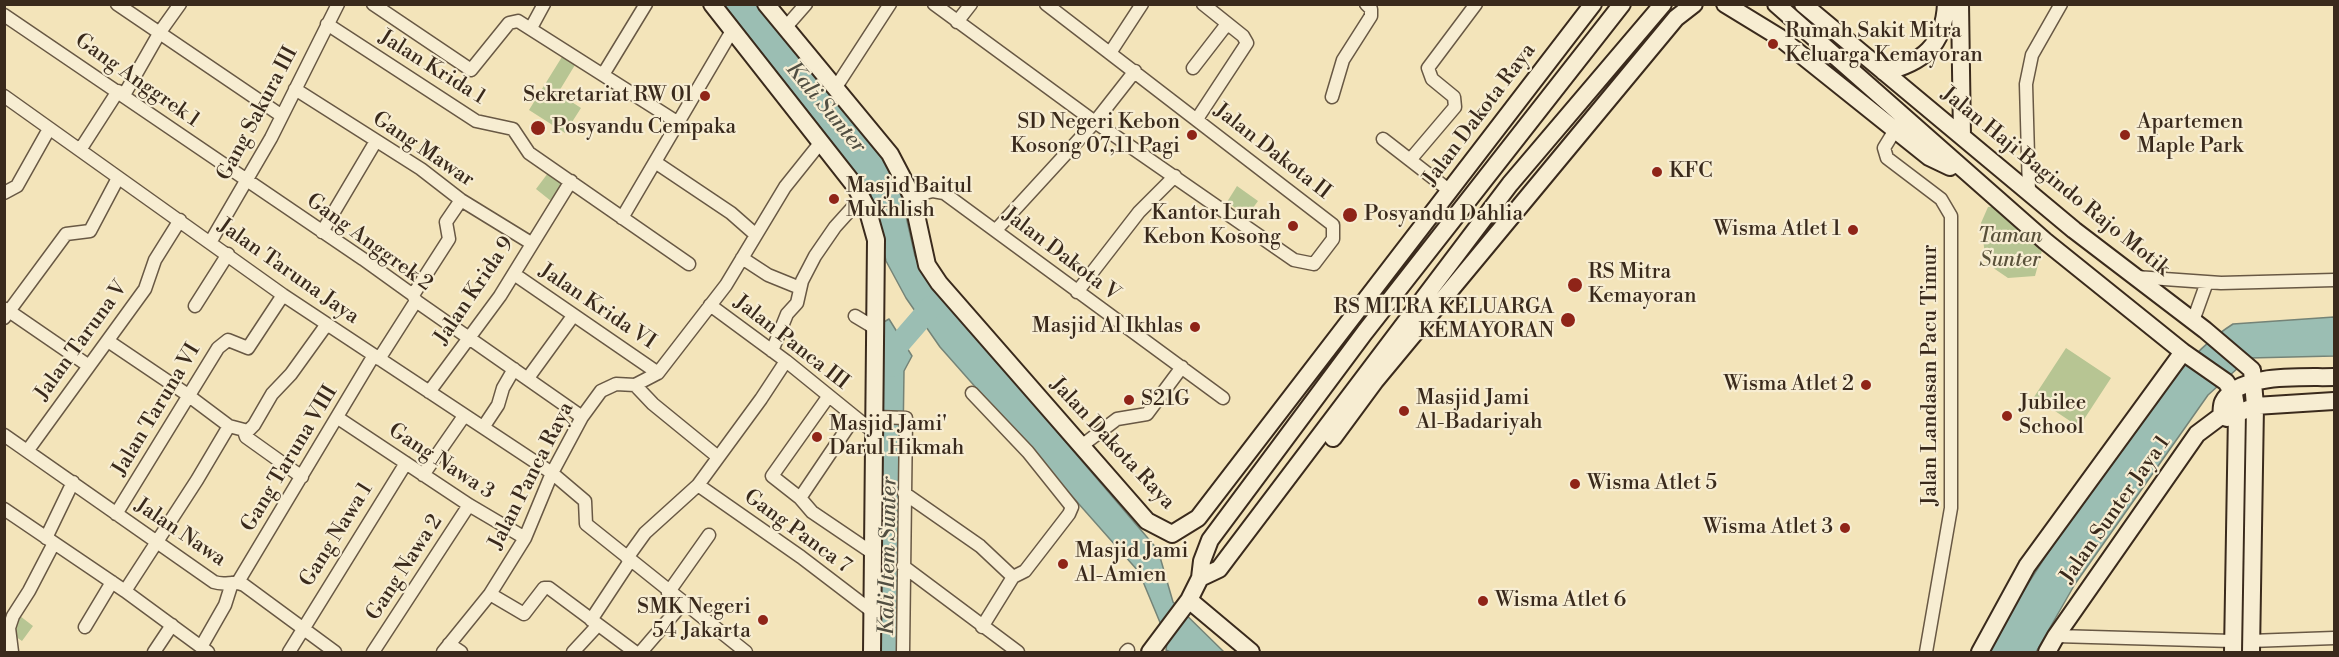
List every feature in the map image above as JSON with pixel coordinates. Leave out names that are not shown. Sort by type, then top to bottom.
[{"type":"main road","points":[[712,4],[862,197],[876,240],[877,417],[872,652]]},
{"type":"main road","name":"Jalan Dakota Raya","points":[[766,4],[890,154],[912,196],[927,265],[1080,447],[1147,521],[1167,533],[1178,532],[1198,518],[1593,4]]},
{"type":"main road","points":[[1155,648],[1185,605],[1200,578],[1202,561],[1210,540],[1333,374],[1622,4]]},
{"type":"main road","points":[[1228,557],[1260,533],[1510,184],[1663,4]]},
{"type":"main road","points":[[1725,4],[1760,23],[1929,157],[1970,176]]},
{"type":"main road","points":[[1756,4],[1760,23]]},
{"type":"main road","points":[[1776,4],[2045,241],[2229,386],[2254,381],[2334,376]]},
{"type":"main road","name":"Jalan Haji Bagindo Rajo Motik","points":[[1803,4],[2029,192],[2199,325],[2252,370],[2255,406],[2251,647]]},
{"type":"main road","points":[[1884,72],[1913,64],[1929,51],[1941,32],[1946,4]]},
{"type":"main road","points":[[1960,4],[1962,136]]},
{"type":"main road","points":[[1200,578],[1219,569],[1370,378],[1516,212],[1676,18],[1692,5]]},
{"type":"main road","points":[[1626,47],[1652,47]]},
{"type":"main road","points":[[1554,89],[1575,105]]},
{"type":"main road","points":[[1481,151],[1496,163]]},
{"type":"main road","points":[[1510,184],[1516,212]]},
{"type":"main road","points":[[1333,374],[1335,340]]},
{"type":"main road","points":[[1980,652],[2026,566],[2187,355]]},
{"type":"main road","points":[[2229,386],[2233,647]]},
{"type":"main road","name":"Jalan Sunter Jaya 1","points":[[2047,652],[2197,434],[2229,415],[2255,406],[2334,401]]},
{"type":"main road","points":[[1271,457],[1292,474]]},
{"type":"main road","points":[[1185,605],[1251,652]]},
{"type":"street","points":[[117,4],[282,116]]},
{"type":"street","points":[[80,150],[180,4]]},
{"type":"street","name":"Gang Sakura III","points":[[211,241],[282,116],[338,4]]},
{"type":"street","points":[[373,4],[471,70],[509,23],[518,21],[604,73],[677,122]]},
{"type":"street","points":[[531,28],[544,4]]},
{"type":"street","points":[[604,73],[646,4]]},
{"type":"street","points":[[785,28],[806,4]]},
{"type":"street","points":[[836,87],[890,4]]},
{"type":"street","name":"Jalan Dakota II","points":[[934,4],[1095,122],[1301,263],[1314,264],[1333,238],[1333,225],[1325,217],[1046,4]]},
{"type":"street","points":[[957,22],[971,4]]},
{"type":"street","points":[[1110,53],[1142,4]]},
{"type":"street","points":[[1197,119],[1246,45],[1246,39],[1203,4]]},
{"type":"street","points":[[1332,97],[1343,60],[1371,16],[1371,9],[1366,4]]},
{"type":"street","points":[[1410,160],[1455,107],[1454,97],[1432,79],[1428,68],[1476,4]]},
{"type":"street","points":[[2029,192],[2026,84],[2032,55],[2061,4]]},
{"type":"street","name":"Gang Anggrek 1","points":[[4,15],[121,93],[246,181]]},
{"type":"street","name":"Jalan Krida 1","points":[[327,24],[476,121],[513,129],[530,153],[689,264]]},
{"type":"street","points":[[1193,68],[1227,24]]},
{"type":"street","points":[[622,218],[733,30]]},
{"type":"street","points":[[996,230],[1095,122],[1135,71]]},
{"type":"street","name":"Gang Mawar","points":[[295,89],[421,169],[461,200],[531,243]]},
{"type":"street","name":"Jalan Taruna Jaya","points":[[4,96],[211,241],[283,295],[431,388],[464,416],[484,426],[552,473],[585,501],[586,524],[683,603],[729,647],[746,652]]},
{"type":"street","points":[[4,193],[16,186],[50,129]]},
{"type":"street","name":"Jalan Landasan Pacu Timur","points":[[1895,130],[1884,148],[1887,158],[1941,199],[1951,216],[1952,507],[1926,652]]},
{"type":"street","points":[[1383,139],[1450,191]]},
{"type":"street","points":[[322,232],[376,141]]},
{"type":"street","name":"Jalan Panca Raya","points":[[446,648],[490,594],[525,538],[552,473],[582,417],[601,391],[616,384],[635,385],[658,373],[710,305],[785,187],[821,142]]},
{"type":"street","points":[[655,162],[731,213],[756,235]]},
{"type":"street","points":[[1077,292],[1140,212],[1175,176]]},
{"type":"street","points":[[88,366],[7,312],[66,234],[90,231],[118,178]]},
{"type":"street","name":"Gang Anggrek 2","points":[[246,181],[322,232],[582,417]]},
{"type":"street","name":"Jalan Krida 9","points":[[431,388],[514,274],[571,181]]},
{"type":"street","name":"Jalan Dakota V","points":[[912,196],[933,191],[944,193],[1223,398]]},
{"type":"street","points":[[772,351],[787,314],[797,303],[800,288],[812,261],[835,227],[862,197]]},
{"type":"street","name":"Gang Taruna VIII","points":[[205,650],[235,582],[415,298],[449,239],[446,222],[461,200]]},
{"type":"street","name":"Jalan Taruna V","points":[[28,450],[145,289],[155,260],[180,220]]},
{"type":"street","points":[[195,306],[228,254]]},
{"type":"street","points":[[742,258],[768,274],[800,288]]},
{"type":"street","name":"Jalan Krida VI","points":[[514,274],[658,373]]},
{"type":"street","points":[[2136,277],[2206,282],[2334,280]]},
{"type":"street","points":[[2199,325],[2206,282]]},
{"type":"street","name":"Jalan Taruna VI","points":[[116,514],[218,348],[228,340],[248,348],[283,295]]},
{"type":"street","name":"Jalan Panca III","points":[[710,305],[786,361],[876,434]]},
{"type":"street","points":[[528,378],[573,316]]},
{"type":"street","points":[[855,316],[875,328]]},
{"type":"street","points":[[108,341],[229,426],[244,431],[254,425],[272,394],[291,374],[327,324]]},
{"type":"street","points":[[573,652],[595,623],[628,559],[645,533],[698,485],[786,361]]},
{"type":"street","points":[[1080,447],[1117,419],[1147,414],[1182,367]]},
{"type":"street","points":[[484,426],[498,405],[503,388],[514,369]]},
{"type":"street","points":[[635,385],[653,404],[718,457]]},
{"type":"street","points":[[972,393],[1028,452],[1072,507],[1025,571],[1013,577],[982,627]]},
{"type":"street","points":[[828,396],[772,476],[800,498],[812,512],[874,554]]},
{"type":"street","points":[[423,475],[464,416]]},
{"type":"street","name":"Gang Nawa 3","points":[[338,417],[469,505],[525,538]]},
{"type":"street","points":[[877,417],[905,418],[903,566],[906,651]]},
{"type":"street","points":[[800,498],[854,418]]},
{"type":"street","points":[[124,591],[229,426]]},
{"type":"street","points":[[244,431],[246,437],[302,477]]},
{"type":"street","name":"Jalan Nawa","points":[[4,435],[214,582],[221,585],[235,582],[335,652]]},
{"type":"street","name":"Gang Nawa 1","points":[[289,652],[406,463]]},
{"type":"street","points":[[12,652],[9,628],[13,616],[29,591],[72,482]]},
{"type":"street","name":"Gang Panca 7","points":[[698,485],[801,557],[873,612]]},
{"type":"street","points":[[904,493],[980,546],[1013,577]]},
{"type":"street","name":"Gang Nawa 2","points":[[373,652],[469,505]]},
{"type":"street","points":[[4,509],[112,582],[205,650]]},
{"type":"street","points":[[668,593],[709,535]]},
{"type":"street","points":[[903,566],[1018,652]]},
{"type":"street","points":[[85,627],[112,582]]},
{"type":"street","points":[[490,594],[524,614],[544,588],[549,588],[635,652]]},
{"type":"street","points":[[641,652],[683,603]]},
{"type":"street","points":[[154,652],[172,625]]},
{"type":"street","points":[[2056,636],[2233,647]]},
{"type":"street","points":[[2251,647],[2334,638]]},
{"type":"street","points":[[446,648],[461,652]]},
{"type":"green space","points":[[565,52],[578,60],[558,93],[581,108],[565,133],[529,110]]},
{"type":"green space","points":[[548,173],[564,185],[551,201],[536,189]]},
{"type":"green space","points":[[1237,186],[1258,201],[1247,216],[1227,202]]},
{"type":"green space","name":"Taman Sunter","points":[[2001,206],[2044,243],[2035,276],[2008,278],[1986,263],[1981,223],[1988,207]]},
{"type":"green space","points":[[2066,348],[2111,378],[2079,427],[2034,397]]},
{"type":"green space","points":[[20,616],[33,626],[22,641],[9,632]]},
{"type":"water","name":"Kali Sunter","points":[[724,5],[764,5],[884,160],[901,194],[915,256],[924,276],[1158,550],[1173,602],[1224,652],[1170,652],[1166,650],[1172,608],[1164,632],[1139,572],[940,347],[906,298],[886,261],[870,191]]},
{"type":"water","points":[[2334,317],[2334,356],[2249,358],[2208,395],[2075,584],[2036,652],[1989,652],[2031,580],[2077,510],[2150,407],[2198,352],[2233,324]]},
{"type":"water","name":"Kali Item Sunter","points":[[889,319],[912,356],[904,371],[900,652],[878,652],[882,323]]},
{"type":"waterway","points":[[892,366],[892,352],[931,307]]},
{"type":"place","name":"Rumah Sakit Mitra Keluarga Kemayoran","points":[[1773,44]]},
{"type":"place","name":"Sekretariat RW 01","points":[[705,96]]},
{"type":"place","name":"Posyandu Cempaka","points":[[538,128]]},
{"type":"place","name":"SD Negeri Kebon Kosong 07,11 Pagi","points":[[1192,135]]},
{"type":"place","name":"Apartemen Maple Park","points":[[2125,135]]},
{"type":"place","name":"KFC","points":[[1657,172]]},
{"type":"place","name":"Masjid Baitul Mukhlish","points":[[834,199]]},
{"type":"place","name":"Posyandu Dahlia","points":[[1350,215]]},
{"type":"place","name":"Kantor Lurah Kebon Kosong","points":[[1293,226]]},
{"type":"place","name":"Wisma Atlet 1","points":[[1853,230]]},
{"type":"place","name":"RS Mitra Kemayoran","points":[[1575,285]]},
{"type":"place","name":"RS MITRA KELUARGA KEMAYORAN","points":[[1568,320]]},
{"type":"place","name":"Masjid Al Ikhlas","points":[[1195,327]]},
{"type":"place","name":"Wisma Atlet 2","points":[[1866,385]]},
{"type":"place","name":"S21G","points":[[1129,400]]},
{"type":"place","name":"Masjid Jami Al-Badariyah","points":[[1404,411]]},
{"type":"place","name":"Jubilee School","points":[[2007,416]]},
{"type":"place","name":"Masjid Jami' Darul Hikmah","points":[[817,437]]},
{"type":"place","name":"Wisma Atlet 5","points":[[1575,484]]},
{"type":"place","name":"Wisma Atlet 3","points":[[1845,528]]},
{"type":"place","name":"Masjid Jami Al-Amien","points":[[1063,564]]},
{"type":"place","name":"Wisma Atlet 6","points":[[1483,601]]},
{"type":"place","name":"SMK Negeri 54 Jakarta","points":[[763,620]]}]
